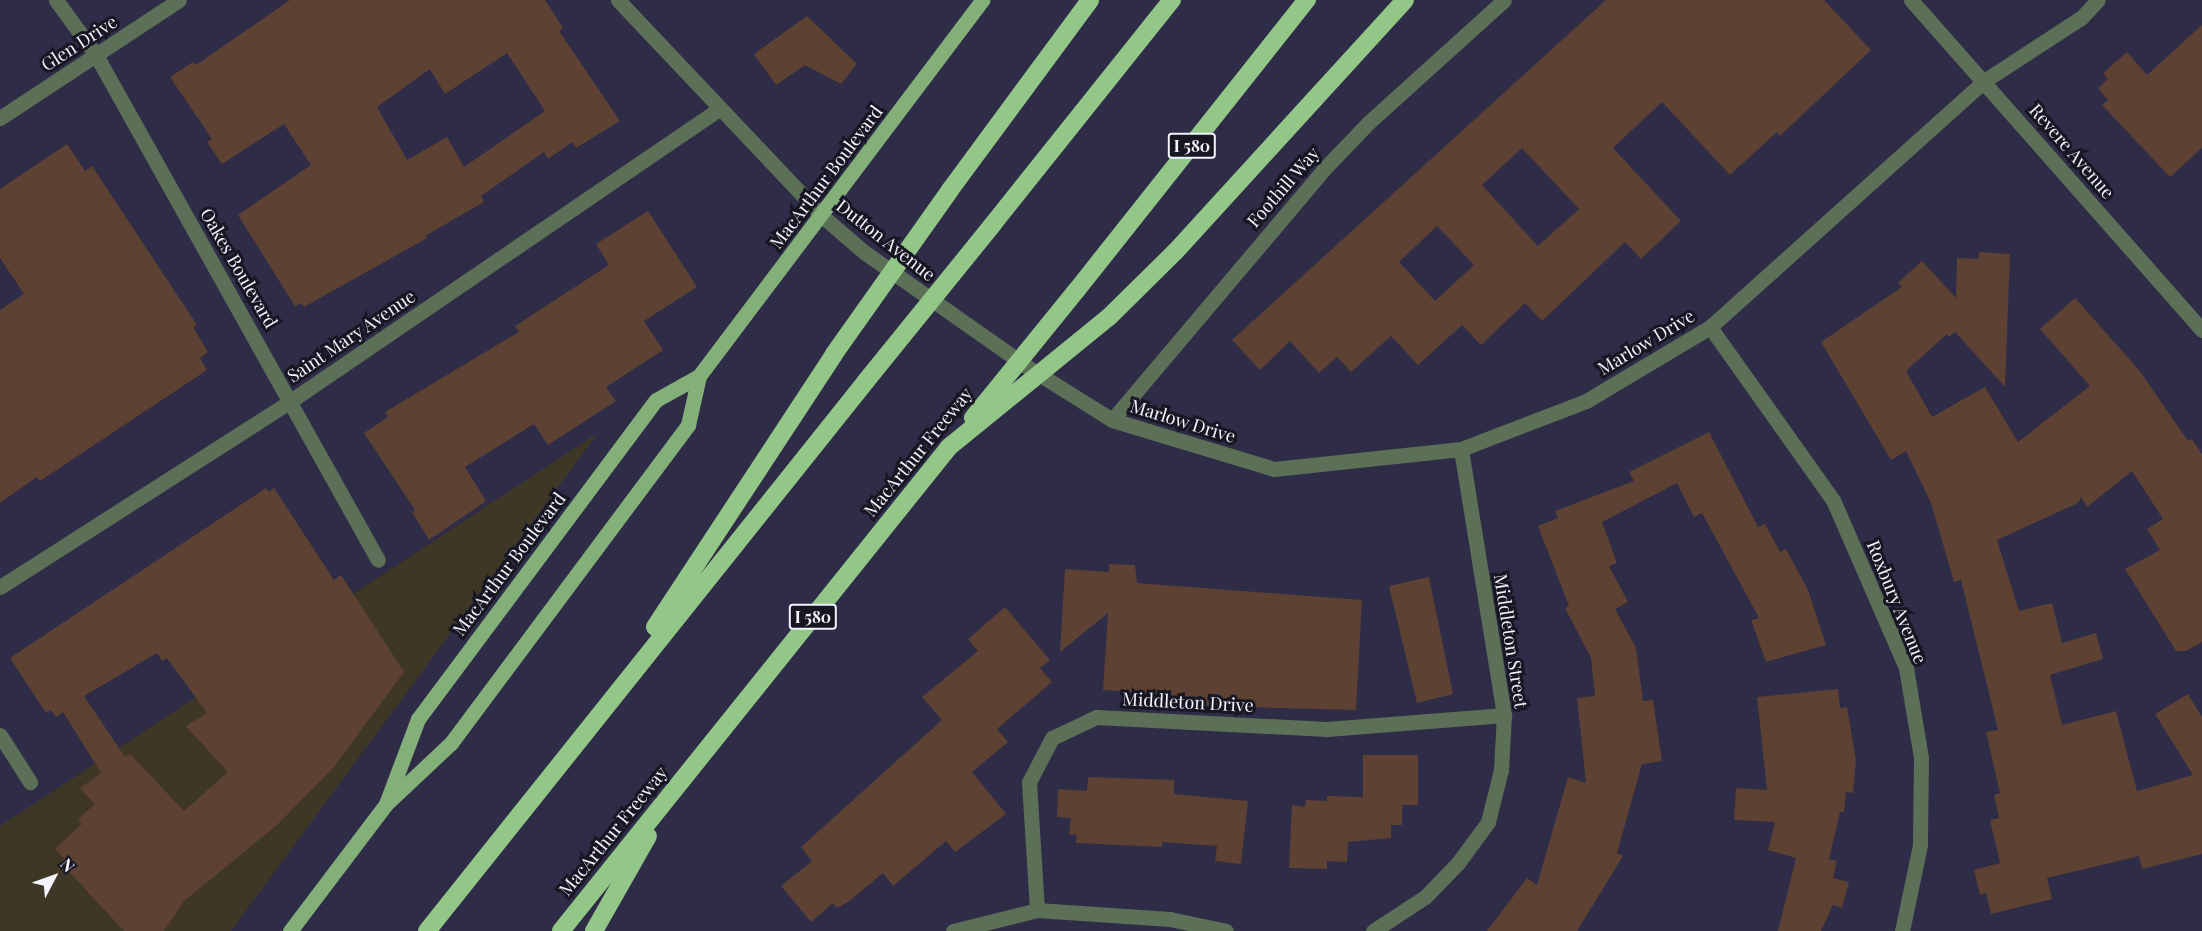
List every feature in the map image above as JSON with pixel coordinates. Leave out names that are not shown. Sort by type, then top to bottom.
[{"type":"highway","points":[[597,717],[834,354],[950,190],[1090,0]]},
{"type":"highway","points":[[427,931],[1172,0]]},
{"type":"highway","name":"MacArthur Freeway","points":[[561,931],[1307,0]]},
{"type":"highway","points":[[949,447],[1109,317],[1175,252],[1405,0]]},
{"type":"highway","points":[[594,931],[676,786]]},
{"type":"main road","name":"MacArthur Boulevard","points":[[386,804],[418,719],[656,400],[699,376],[982,0]]},
{"type":"main road","name":"MacArthur Boulevard","points":[[290,931],[386,804],[451,743],[688,425],[699,376]]},
{"type":"street","name":"Oakes Boulevard","points":[[56,0],[96,55],[292,400],[378,560]]},
{"type":"street","name":"Glen Drive","points":[[0,118],[179,0]]},
{"type":"street","name":"Dutton Avenue","points":[[618,0],[821,215],[864,252],[1026,366],[1112,420]]},
{"type":"street","name":"Foothill Way","points":[[1112,420],[1323,170],[1368,123],[1504,0]]},
{"type":"street","name":"Revere Avenue","points":[[1911,0],[2202,330]]},
{"type":"street","name":"Marlow Drive","points":[[1112,420],[1274,469],[1461,448],[1586,400],[1710,327],[1984,81],[2082,17],[2098,0]]},
{"type":"street","name":"Saint Mary Avenue","points":[[0,587],[292,400],[719,109]]},
{"type":"street","name":"Roxbury Avenue","points":[[1710,327],[1833,500],[1906,668],[1921,758],[1920,834],[1902,931]]},
{"type":"street","name":"Middleton Street","points":[[1373,931],[1425,897],[1458,863],[1488,822],[1501,770],[1504,716],[1461,448]]},
{"type":"street","name":"Middleton Drive","points":[[1037,910],[1029,782],[1052,738],[1095,717],[1328,729],[1504,716]]},
{"type":"street","points":[[0,735],[30,782]]},
{"type":"street","points":[[952,931],[1037,910],[1170,920],[1226,931]]},
{"type":"shaded area","points":[[598,433],[231,931],[0,931],[0,826]]},
{"type":"building","points":[[290,0],[545,0],[563,28],[559,31],[620,121],[576,148],[572,142],[548,159],[544,152],[481,196],[484,202],[425,236],[427,238],[304,307],[301,303],[295,306],[238,215],[311,165],[284,124],[222,164],[207,142],[212,139],[170,77],[193,62],[196,65]],"holes":[[[507,53],[545,111],[464,167],[447,137],[407,160],[377,107],[430,69],[445,94]]]},
{"type":"building","points":[[1606,0],[1824,0],[1871,50],[1780,136],[1777,132],[1730,175],[1662,102],[1613,148],[1681,221],[1641,259],[1625,242],[1542,321],[1525,303],[1481,345],[1462,325],[1418,365],[1391,336],[1351,372],[1337,357],[1319,373],[1290,341],[1260,370],[1232,340]],"holes":[[[1522,148],[1579,209],[1538,246],[1482,185]],[[1437,226],[1474,265],[1435,301],[1399,262]]]},
{"type":"building","points":[[807,16],[857,64],[841,84],[805,65],[776,85],[754,54]]},
{"type":"building","points":[[2202,25],[2202,148],[2170,177],[2102,105],[2108,100],[2098,88],[2108,79],[2103,73],[2127,52],[2147,75]]},
{"type":"building","points":[[67,144],[85,171],[92,166],[197,325],[193,327],[208,352],[200,358],[207,370],[40,481],[37,477],[0,503],[0,310],[24,294],[0,258],[0,189]]},
{"type":"building","points":[[648,211],[697,287],[644,321],[663,350],[606,387],[616,401],[548,445],[534,424],[465,467],[486,501],[429,540],[412,512],[415,510],[364,433],[388,417],[385,412],[519,332],[515,326],[609,265],[596,244]]},
{"type":"building","points":[[1979,252],[2010,254],[2005,387],[1955,332],[1949,337],[1947,334],[1906,371],[1932,417],[1985,387],[2018,442],[2090,386],[2040,329],[2075,298],[2139,370],[2188,441],[2192,439],[2202,454],[2202,642],[2186,651],[2176,651],[2125,569],[2160,550],[2147,529],[2163,519],[2132,471],[2087,507],[2081,497],[2078,503],[1997,540],[2019,611],[2052,603],[2062,643],[2096,633],[2103,659],[2050,675],[2062,725],[2116,711],[2137,791],[2193,775],[2155,714],[2188,694],[2202,717],[2202,854],[2142,869],[2139,856],[2047,878],[2052,899],[1991,914],[1986,893],[1980,895],[1974,870],[2000,863],[1990,820],[1999,818],[1994,795],[2000,793],[1986,732],[1998,730],[1961,580],[1954,582],[1931,503],[1906,451],[1891,460],[1821,342],[1902,287],[1898,283],[1922,261],[1956,298],[1957,258],[1979,259]]},
{"type":"building","points":[[1709,432],[1758,527],[1765,524],[1780,552],[1786,549],[1808,590],[1826,645],[1766,662],[1751,620],[1759,618],[1702,513],[1694,517],[1677,483],[1602,522],[1617,563],[1609,566],[1628,602],[1615,609],[1636,648],[1643,701],[1653,700],[1662,761],[1642,764],[1617,853],[1623,856],[1577,931],[1487,931],[1527,878],[1537,885],[1568,777],[1586,783],[1577,698],[1595,696],[1591,658],[1565,608],[1569,606],[1538,526],[1558,518],[1555,511],[1634,481],[1629,472]]},
{"type":"building","points":[[266,488],[269,492],[274,488],[334,580],[341,575],[404,672],[333,768],[277,825],[184,901],[164,931],[124,931],[61,863],[65,859],[55,849],[82,824],[78,819],[95,804],[80,788],[101,773],[63,712],[56,717],[51,710],[46,713],[10,658]],"holes":[[[157,653],[162,661],[167,658],[207,713],[186,726],[228,772],[184,811],[130,754],[125,757],[84,696]]]},
{"type":"building","points":[[1109,564],[1135,565],[1137,583],[1362,600],[1356,710],[1173,705],[1174,695],[1103,690],[1108,613],[1060,652],[1065,569],[1109,572]]},
{"type":"building","points":[[1429,577],[1453,694],[1417,703],[1389,586]]},
{"type":"building","points":[[1005,607],[1050,660],[1040,668],[1052,682],[997,729],[1008,742],[972,772],[1006,814],[955,852],[946,841],[893,886],[883,873],[848,902],[837,908],[833,903],[811,922],[781,886],[812,861],[801,847],[942,720],[922,697],[978,651],[968,639]]},
{"type":"building","points":[[1838,689],[1840,708],[1847,707],[1856,761],[1853,793],[1846,792],[1844,812],[1840,812],[1829,859],[1837,861],[1833,878],[1849,882],[1842,908],[1833,905],[1821,931],[1778,931],[1796,858],[1768,850],[1775,822],[1734,820],[1736,788],[1767,790],[1757,697]]},
{"type":"building","points":[[1363,755],[1418,755],[1418,805],[1402,805],[1402,825],[1391,825],[1391,838],[1348,842],[1347,862],[1327,861],[1327,869],[1289,868],[1292,805],[1305,807],[1306,800],[1327,801],[1327,796],[1363,797]]},
{"type":"building","points":[[1088,777],[1174,780],[1174,794],[1248,801],[1241,864],[1215,861],[1217,846],[1162,842],[1162,847],[1076,843],[1077,835],[1069,834],[1071,818],[1057,817],[1058,789],[1087,791]]}]
